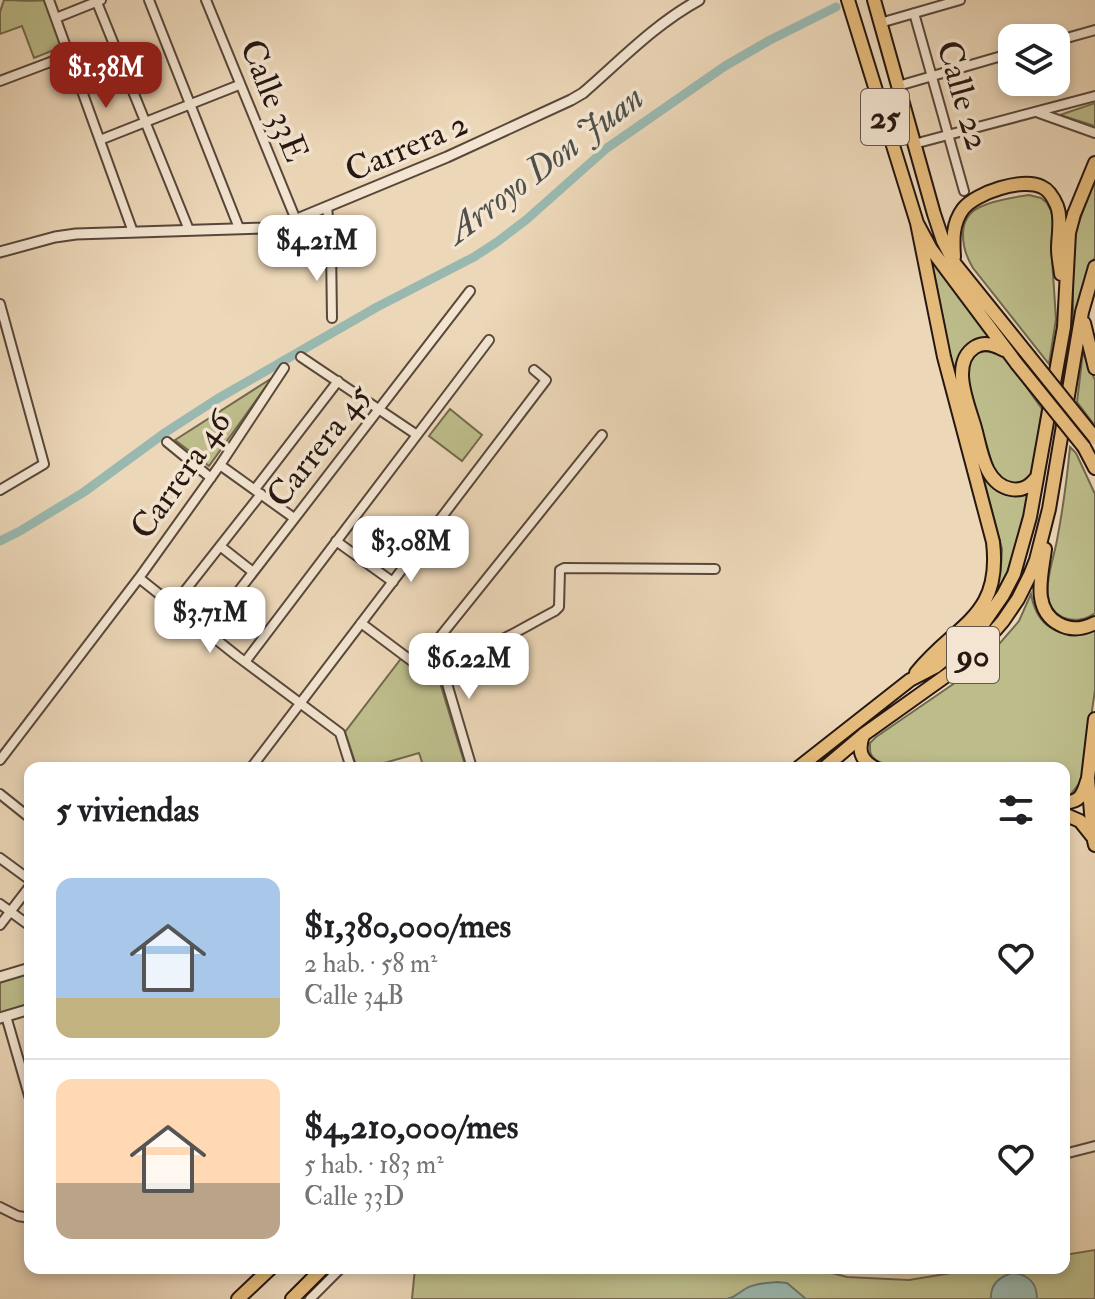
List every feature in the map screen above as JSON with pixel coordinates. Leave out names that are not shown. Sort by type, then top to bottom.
[{"type":"highway","name":"25","points":[[848,0],[917,223],[931,249],[1017,364],[1090,442]]},
{"type":"highway","name":"25","points":[[874,0],[938,227],[955,264],[1029,356],[1090,442],[1095,468]]},
{"type":"highway","name":"90","points":[[806,762],[910,680],[935,667],[962,645],[983,624],[1014,574],[1024,542],[1064,327],[1069,233],[1095,163]]},
{"type":"highway","points":[[955,264],[954,230],[957,218],[968,203],[984,194],[1013,186],[1041,186],[1051,194],[1059,212],[1058,252],[1065,304]]},
{"type":"highway","points":[[910,680],[984,604],[994,576],[995,560],[993,542],[944,357],[917,223]]},
{"type":"highway","name":"90","points":[[831,762],[863,735],[971,658],[1003,621],[1030,575],[1049,509],[1082,312],[1091,291],[1095,267]]},
{"type":"highway","points":[[1082,312],[1095,368]]},
{"type":"highway","points":[[1007,351],[986,344],[971,350],[963,365],[965,393],[986,464],[994,480],[1003,487],[1016,490],[1030,485],[1037,477]]},
{"type":"highway","points":[[1049,509],[1040,589],[1043,607],[1051,619],[1064,627],[1078,629],[1095,623]]},
{"type":"highway","points":[[1070,803],[1084,793],[1095,719]]},
{"type":"highway","points":[[863,735],[859,746],[867,762]]},
{"type":"highway","points":[[1088,778],[1094,841]]},
{"type":"highway","points":[[1070,817],[1080,821],[1094,841]]},
{"type":"highway","points":[[238,1299],[265,1274]]},
{"type":"highway","points":[[292,1299],[317,1274]]},
{"type":"street","points":[[49,0],[133,232]]},
{"type":"street","points":[[149,0],[239,228]]},
{"type":"street","name":"Calle 33E","points":[[206,0],[296,220]]},
{"type":"street","name":"Carrera 2","points":[[0,252],[55,237],[265,228],[296,220],[447,157],[571,100],[660,25],[699,0]]},
{"type":"street","points":[[880,23],[960,0]]},
{"type":"street","points":[[56,18],[99,1],[189,230]]},
{"type":"street","name":"Calle 22","points":[[914,13],[964,191]]},
{"type":"street","points":[[1070,37],[1095,30]]},
{"type":"street","points":[[0,81],[69,55]]},
{"type":"street","points":[[898,86],[998,57]]},
{"type":"street","points":[[100,140],[239,85]]},
{"type":"street","points":[[914,144],[1095,96]]},
{"type":"street","points":[[1038,112],[1095,133]]},
{"type":"street","points":[[327,207],[332,318]]},
{"type":"street","name":"Carrera 45","points":[[207,632],[470,291]]},
{"type":"street","points":[[0,304],[44,464],[0,490]]},
{"type":"street","points":[[245,662],[489,340]]},
{"type":"street","points":[[301,357],[417,435]]},
{"type":"street","name":"Carrera 46","points":[[0,760],[139,578],[220,465],[284,368]]},
{"type":"street","points":[[256,762],[546,380],[534,370]]},
{"type":"street","points":[[173,606],[220,546],[338,381]]},
{"type":"street","points":[[470,762],[435,643],[602,435]]},
{"type":"street","points":[[167,442],[211,478]]},
{"type":"street","points":[[220,465],[294,518]]},
{"type":"street","points":[[336,541],[393,582]]},
{"type":"street","points":[[220,546],[253,572]]},
{"type":"street","points":[[439,658],[479,651],[555,611],[559,607],[560,570],[564,568],[715,569]]},
{"type":"street","points":[[139,578],[340,733],[349,762]]},
{"type":"street","points":[[361,623],[417,665],[443,669]]},
{"type":"street","points":[[0,794],[24,813]]},
{"type":"street","points":[[0,858],[24,878]]},
{"type":"street","points":[[0,925],[24,891]]},
{"type":"street","points":[[0,904],[24,922]]},
{"type":"street","points":[[0,977],[24,970]]},
{"type":"street","points":[[24,1011],[3,1017],[24,1081]]},
{"type":"street","points":[[1070,1152],[1095,1146]]},
{"type":"street","points":[[0,1207],[24,1217]]},
{"type":"street","points":[[310,1299],[335,1274]]},
{"type":"green space","points":[[4,0],[47,0],[64,46],[34,58],[22,26],[0,34],[0,12]]},
{"type":"green space","points":[[1095,103],[1095,126],[1060,115]]},
{"type":"green space","points":[[1095,180],[1095,257],[1088,274],[1073,343],[1073,246]]},
{"type":"green space","points":[[1029,195],[1047,203],[1054,224],[1051,244],[1056,319],[1049,364],[973,268],[964,244],[964,226],[972,212],[991,203]]},
{"type":"green space","points":[[931,257],[994,340],[977,340],[966,346],[954,374]]},
{"type":"green space","points":[[989,349],[1003,354],[1042,409],[1033,470],[1018,483],[1005,482],[994,470],[968,383],[971,360],[977,353]]},
{"type":"green space","points":[[1083,352],[1095,380],[1095,426],[1077,402]]},
{"type":"green space","points":[[272,378],[209,466],[175,440]]},
{"type":"green space","points":[[450,409],[482,435],[462,461],[429,436]]},
{"type":"green space","points":[[1070,447],[1076,453],[1095,494],[1095,613],[1073,620],[1054,611],[1048,596]]},
{"type":"green space","points":[[980,465],[994,487],[1035,483],[1009,572],[999,592],[996,591],[1002,549]]},
{"type":"green space","points":[[1031,594],[1039,616],[1053,629],[1072,633],[1095,628],[1095,690],[1082,780],[1070,795],[1070,762],[882,762],[874,758],[870,753],[870,743],[876,737],[981,665],[1019,621]]},
{"type":"green space","points":[[403,656],[418,670],[437,673],[464,762],[422,762],[419,753],[388,762],[355,762],[345,732]]},
{"type":"green space","points":[[24,972],[24,1011],[0,1018],[0,979]]},
{"type":"green space","points":[[1095,1250],[1095,1299],[412,1299],[414,1274],[836,1274],[909,1280],[946,1274],[1070,1274],[1070,1254]]},
{"type":"water","points":[[1023,1275],[1035,1288],[1037,1299],[991,1299],[996,1282],[1003,1277]]},
{"type":"water","points":[[787,1283],[806,1299],[727,1299],[752,1286]]},
{"type":"waterway","name":"Arroyo Don Juan","points":[[0,541],[84,492],[217,399],[377,307],[474,257],[526,220],[607,148],[725,66],[836,7]]}]
